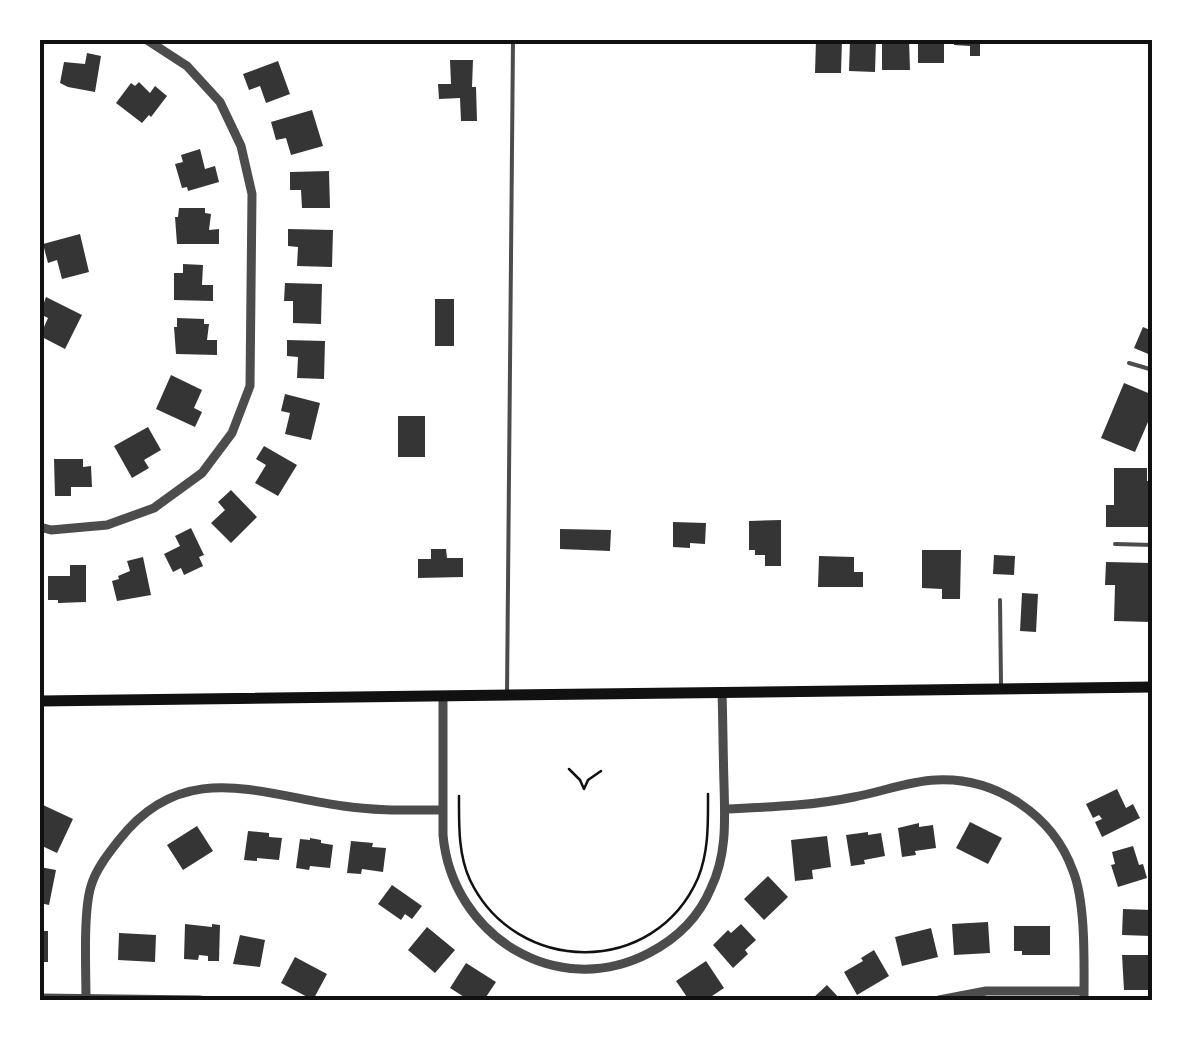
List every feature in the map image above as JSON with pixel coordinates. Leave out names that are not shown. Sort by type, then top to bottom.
[{"type":"main road","points":[[40,700],[1153,687]]},
{"type":"street","points":[[40,527],[51,530],[108,525],[154,508],[202,473],[232,433],[250,386],[252,194],[241,146],[220,102],[187,66],[147,40]]},
{"type":"street","points":[[443,696],[442,810],[446,857],[453,881],[478,921],[503,943],[554,965],[582,969],[613,966],[668,942],[707,898],[719,870],[725,809],[722,692]]},
{"type":"street","points":[[725,809],[831,802],[940,779],[980,785],[1021,804],[1052,833],[1074,871],[1081,906],[1084,996],[986,992],[939,1000]]},
{"type":"street","points":[[86,999],[91,886],[106,856],[132,824],[159,804],[188,791],[230,786],[368,809],[442,810]]},
{"type":"street","points":[[40,998],[200,1000]]},
{"type":"lane","points":[[506,694],[512,40]]},
{"type":"lane","points":[[1130,362],[1153,370]]},
{"type":"lane","points":[[1115,544],[1153,545]]},
{"type":"lane","points":[[1000,600],[1002,689]]},
{"type":"path","points":[[569,770],[584,789],[588,780],[602,770]]},
{"type":"path","points":[[459,796],[464,864],[470,882],[488,908],[531,942],[578,952],[602,952],[643,938],[673,916],[688,896],[699,876],[706,848],[708,794]]},
{"type":"path","points":[[708,826],[714,825]]},
{"type":"building","points":[[816,40],[842,40],[841,73],[815,73]]},
{"type":"building","points":[[850,40],[876,40],[875,72],[849,71]]},
{"type":"building","points":[[882,40],[909,40],[910,70],[882,70]]},
{"type":"building","points":[[918,40],[944,40],[944,63],[918,63]]},
{"type":"building","points":[[954,40],[980,40],[980,56],[970,56],[970,46],[954,45]]},
{"type":"building","points":[[87,53],[101,56],[95,92],[60,83],[64,62],[85,64]]},
{"type":"building","points":[[450,60],[473,60],[477,121],[461,121],[460,98],[439,99],[438,84],[451,84]]},
{"type":"building","points":[[278,61],[290,94],[266,103],[260,86],[249,90],[243,74]]},
{"type":"building","points":[[139,82],[150,93],[155,86],[167,96],[142,123],[116,103],[131,83],[135,86]]},
{"type":"building","points":[[312,110],[323,146],[291,155],[286,138],[276,140],[271,122]]},
{"type":"building","points":[[200,149],[205,169],[215,166],[219,182],[188,191],[187,187],[182,188],[175,164],[183,162],[181,155]]},
{"type":"building","points":[[329,171],[330,208],[302,208],[301,190],[290,190],[290,172]]},
{"type":"building","points":[[179,208],[205,208],[205,213],[211,214],[209,230],[219,229],[219,244],[177,244],[175,217]]},
{"type":"building","points":[[288,229],[333,230],[332,267],[297,266],[298,247],[288,246]]},
{"type":"building","points":[[80,234],[89,272],[62,279],[57,260],[48,263],[43,244]]},
{"type":"building","points":[[183,264],[203,265],[202,285],[213,285],[213,301],[174,300],[174,273],[183,273]]},
{"type":"building","points":[[285,283],[322,284],[321,324],[293,323],[293,301],[284,301]]},
{"type":"building","points":[[46,297],[82,315],[65,349],[40,336],[48,318],[40,314]]},
{"type":"building","points":[[435,299],[454,299],[454,346],[435,346]]},
{"type":"building","points":[[177,318],[204,319],[204,324],[209,324],[207,340],[217,340],[217,355],[176,354]]},
{"type":"building","points":[[1153,324],[1153,356],[1134,348],[1143,327],[1150,330]]},
{"type":"building","points":[[287,340],[325,341],[324,379],[297,378],[298,357],[287,356]]},
{"type":"building","points":[[171,375],[202,390],[194,408],[202,412],[195,427],[156,409]]},
{"type":"building","points":[[1124,383],[1153,395],[1153,424],[1148,422],[1135,452],[1101,438]]},
{"type":"building","points":[[285,394],[320,403],[311,440],[285,434],[290,413],[281,411]]},
{"type":"building","points":[[398,416],[425,416],[425,457],[398,457]]},
{"type":"building","points":[[148,427],[161,450],[144,460],[149,468],[132,478],[114,446]]},
{"type":"building","points":[[264,446],[297,465],[278,496],[255,483],[266,465],[256,459]]},
{"type":"building","points":[[54,459],[83,459],[83,467],[91,466],[92,487],[71,487],[71,496],[55,496]]},
{"type":"building","points":[[1114,468],[1147,468],[1147,481],[1153,481],[1153,527],[1106,527],[1106,505],[1114,505]]},
{"type":"building","points":[[231,490],[257,517],[231,543],[211,523],[225,510],[218,502]]},
{"type":"building","points":[[781,520],[781,566],[765,566],[765,555],[749,550],[749,521]]},
{"type":"building","points":[[673,522],[706,523],[705,544],[673,547]]},
{"type":"building","points":[[191,528],[204,555],[199,557],[203,566],[184,575],[181,568],[173,572],[164,554],[180,546],[175,536]]},
{"type":"building","points":[[560,529],[611,530],[610,551],[560,549]]},
{"type":"building","points":[[431,549],[446,549],[447,558],[463,558],[463,577],[418,578],[418,559],[431,559]]},
{"type":"building","points":[[922,550],[961,550],[960,599],[942,599],[942,589],[922,588]]},
{"type":"building","points":[[994,555],[1015,556],[1014,575],[993,574]]},
{"type":"building","points":[[819,556],[854,557],[854,572],[863,572],[863,587],[818,587]]},
{"type":"building","points":[[143,557],[151,595],[117,601],[112,581],[130,571],[127,561]]},
{"type":"building","points":[[1106,562],[1153,563],[1151,622],[1114,621],[1115,585],[1105,585]]},
{"type":"building","points":[[70,565],[86,565],[86,602],[48,600],[48,576],[70,576]]},
{"type":"building","points":[[1022,593],[1038,594],[1036,632],[1020,631]]},
{"type":"building","points":[[1117,789],[1126,808],[1133,804],[1140,818],[1102,837],[1095,822],[1102,819],[1099,815],[1093,818],[1086,804]]},
{"type":"building","points":[[43,805],[73,819],[57,853],[40,845]]},
{"type":"building","points":[[970,822],[1002,838],[988,864],[956,848]]},
{"type":"building","points":[[919,823],[919,827],[933,825],[936,848],[902,857],[898,828]]},
{"type":"building","points":[[197,826],[213,851],[183,870],[167,845]]},
{"type":"building","points":[[248,831],[282,838],[279,860],[244,860]]},
{"type":"building","points":[[881,833],[885,856],[851,866],[846,835]]},
{"type":"building","points":[[827,836],[831,867],[812,870],[813,879],[795,881],[791,840]]},
{"type":"building","points":[[300,839],[333,845],[330,868],[296,868]]},
{"type":"building","points":[[351,841],[386,848],[383,872],[362,869],[361,874],[347,873]]},
{"type":"building","points":[[1133,846],[1147,878],[1118,887],[1111,865],[1115,864],[1112,852]]},
{"type":"building","points":[[40,867],[56,870],[49,905],[40,903]]},
{"type":"building","points":[[768,876],[788,897],[764,920],[744,899]]},
{"type":"building","points":[[392,885],[422,906],[412,919],[405,914],[401,920],[378,904]]},
{"type":"building","points":[[1123,909],[1152,910],[1151,936],[1122,935]]},
{"type":"building","points":[[988,922],[990,953],[954,955],[952,924]]},
{"type":"building","points":[[185,924],[220,925],[219,961],[208,961],[208,956],[199,955],[198,960],[184,959]]},
{"type":"building","points":[[741,924],[756,940],[733,968],[713,945]]},
{"type":"building","points":[[1014,926],[1050,926],[1050,955],[1022,955],[1022,951],[1014,951]]},
{"type":"building","points":[[427,927],[455,950],[435,973],[408,950]]},
{"type":"building","points":[[931,928],[938,957],[902,966],[895,937]]},
{"type":"building","points":[[40,931],[48,931],[48,962],[40,962]]},
{"type":"building","points":[[119,933],[156,935],[155,962],[118,960]]},
{"type":"building","points":[[240,935],[265,940],[260,967],[233,964]]},
{"type":"building","points":[[874,950],[889,976],[857,995],[844,972]]},
{"type":"building","points":[[1122,955],[1153,955],[1153,990],[1124,990]]},
{"type":"building","points":[[295,957],[327,974],[313,1000],[281,983]]},
{"type":"building","points":[[706,961],[724,988],[710,1000],[689,1000],[676,981]]},
{"type":"building","points":[[466,963],[496,982],[484,1000],[469,1000],[450,988]]},
{"type":"building","points":[[827,985],[841,1000],[811,1000]]}]
